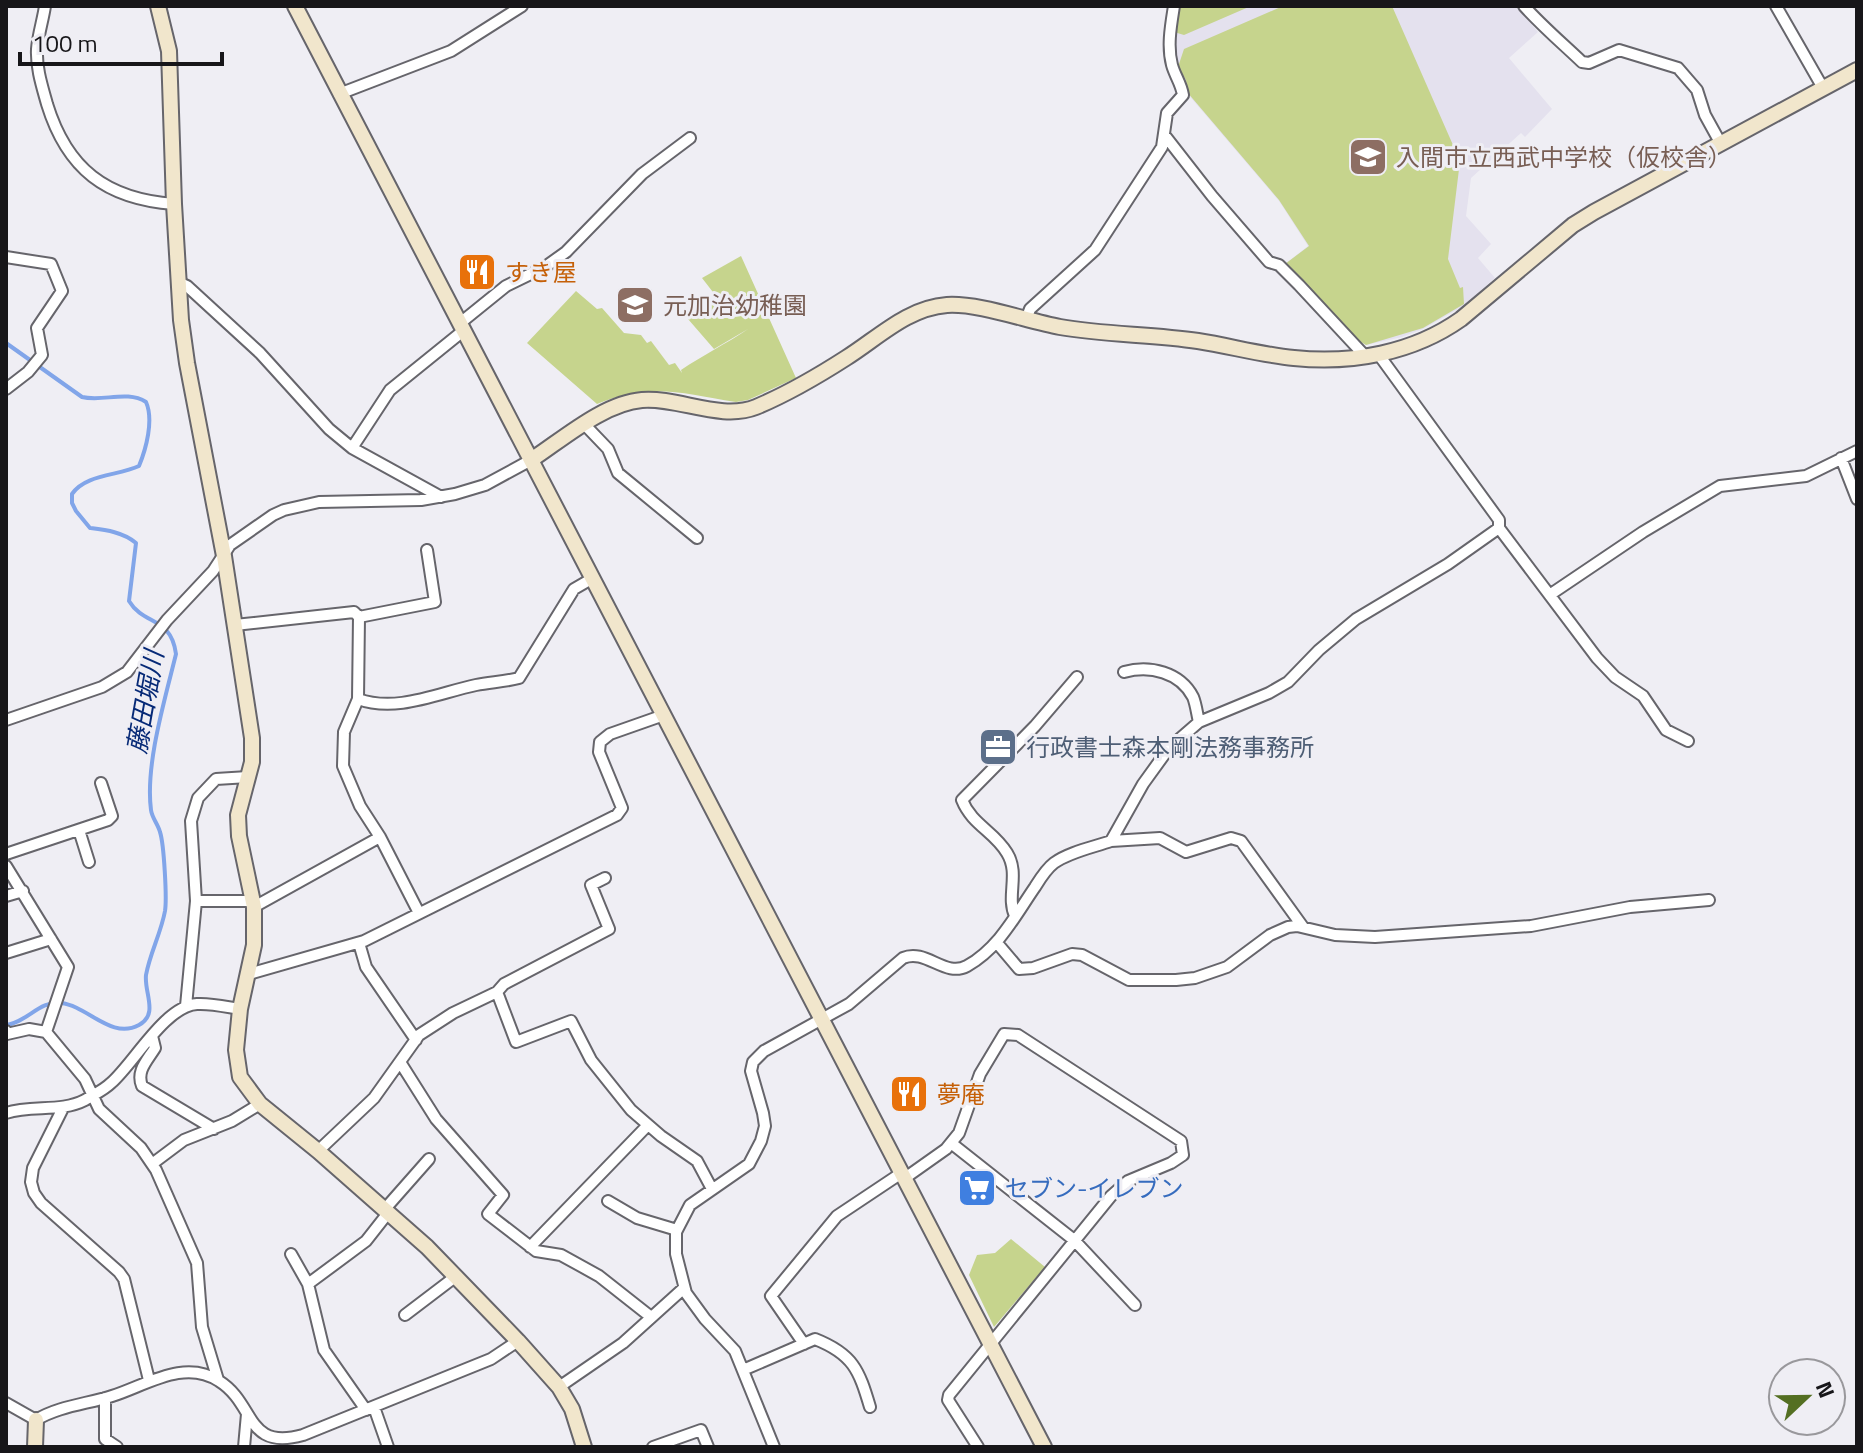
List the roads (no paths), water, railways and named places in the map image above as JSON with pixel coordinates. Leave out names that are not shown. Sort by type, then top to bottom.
[{"type":"street","points":[[45,6],[37,47],[40,81],[58,135],[73,160],[108,189],[174,204]]},
{"type":"street","points":[[158,6],[169,51],[178,282],[187,363],[224,556],[252,738],[252,762],[238,815],[239,836],[253,904],[254,945],[240,1009],[236,1050],[240,1077],[260,1104],[427,1247],[518,1341],[559,1387],[572,1409],[584,1447]]},
{"type":"street","points":[[295,6],[1044,1447]]},
{"type":"street","points":[[339,94],[451,51],[522,6]]},
{"type":"street","points":[[1026,320],[1030,309],[1095,250],[1162,147],[1166,137],[1167,113],[1183,95],[1182,84],[1172,66],[1170,32],[1174,6]]},
{"type":"street","points":[[1524,6],[1540,26],[1582,62],[1589,63],[1619,50],[1678,68],[1697,90],[1705,115],[1721,144]]},
{"type":"street","points":[[1776,6],[1823,88]]},
{"type":"street","points":[[6,720],[115,681],[137,661],[167,620],[213,571],[230,545],[284,510],[339,500],[421,500],[478,488],[531,460],[608,410],[639,400],[656,399],[738,411],[753,408],[824,371],[898,322],[933,307],[963,306],[1064,328],[1199,341],[1291,358],[1327,361],[1405,348],[1446,329],[1573,225],[1857,70]]},
{"type":"street","points":[[1166,137],[1269,262],[1279,265],[1372,355],[1499,520],[1499,528],[1597,658],[1615,677],[1643,696],[1666,730],[1688,741]]},
{"type":"street","points":[[352,448],[390,390],[506,286],[545,267],[566,252],[574,240],[642,174],[690,138]]},
{"type":"street","points":[[6,257],[51,264],[62,291],[37,328],[40,359],[6,389]]},
{"type":"street","points":[[178,282],[187,286],[260,353],[329,429],[352,448],[441,497]]},
{"type":"street","points":[[585,425],[608,449],[618,473],[697,538]]},
{"type":"street","points":[[1551,594],[1643,532],[1720,486],[1806,476],[1857,451]]},
{"type":"street","points":[[1841,458],[1857,499]]},
{"type":"street","points":[[1111,841],[1143,784],[1169,748],[1199,722],[1288,682],[1319,650],[1356,619],[1448,564],[1499,528]]},
{"type":"street","points":[[359,617],[435,602],[427,550]]},
{"type":"street","points":[[358,699],[412,703],[479,684],[519,678],[574,589],[593,578]]},
{"type":"street","points":[[235,625],[354,612],[359,617],[358,699],[344,732],[343,766],[360,806],[380,837],[419,913]]},
{"type":"street","points":[[1124,672],[1157,671],[1180,680],[1194,698],[1199,722]]},
{"type":"street","points":[[1015,916],[1011,908],[1014,870],[1007,853],[967,814],[962,800],[1035,726],[1077,677]]},
{"type":"street","points":[[249,974],[359,943],[617,815],[622,808],[599,752],[600,742],[610,734],[664,715]]},
{"type":"street","points":[[186,1006],[196,901],[191,821],[198,798],[216,779],[248,777]]},
{"type":"street","points":[[6,854],[108,820],[112,816],[101,783]]},
{"type":"street","points":[[79,830],[89,862]]},
{"type":"street","points":[[196,901],[253,904],[380,837]]},
{"type":"street","points":[[774,1447],[735,1351],[705,1319],[684,1288],[676,1254],[677,1230],[690,1205],[749,1164],[761,1141],[765,1126],[751,1071],[753,1062],[764,1051],[849,1004],[903,958],[916,955],[944,967],[962,968],[997,943],[1055,862],[1111,841],[1160,838],[1186,852],[1231,838],[1241,841],[1303,927]]},
{"type":"street","points":[[6,866],[68,967],[46,1032]]},
{"type":"street","points":[[318,1151],[374,1098],[416,1040],[431,1025],[609,929],[591,885],[605,878]]},
{"type":"street","points":[[6,896],[23,891]]},
{"type":"street","points":[[997,943],[1019,969],[1033,968],[1072,954],[1082,955],[1129,980],[1156,982],[1213,973],[1227,967],[1279,930],[1297,926],[1335,935],[1391,936],[1531,926],[1630,907],[1709,900]]},
{"type":"street","points":[[6,953],[51,939]]},
{"type":"street","points":[[359,943],[366,967],[416,1040]]},
{"type":"street","points":[[497,992],[516,1042],[571,1021],[591,1060],[631,1110],[697,1161],[712,1189]]},
{"type":"street","points":[[6,1113],[24,1107],[63,1108],[93,1095],[111,1084],[152,1036],[186,1006],[199,1004],[240,1009]]},
{"type":"street","points":[[7,1033],[29,1029],[46,1032],[85,1079],[99,1109],[141,1148],[152,1164],[197,1263],[202,1327],[218,1380]]},
{"type":"street","points":[[804,1344],[771,1296],[837,1216],[951,1143],[971,1104],[980,1074],[1004,1034],[1018,1035],[1181,1141],[1183,1155],[1128,1181],[1111,1196],[949,1395],[948,1400],[978,1447]]},
{"type":"street","points":[[152,1036],[155,1048],[141,1068],[139,1078],[142,1086],[214,1129]]},
{"type":"street","points":[[400,1062],[436,1119],[503,1195],[488,1214],[536,1251],[561,1255],[599,1276],[651,1317]]},
{"type":"street","points":[[152,1164],[184,1140],[214,1129],[260,1104]]},
{"type":"street","points":[[63,1108],[33,1168],[31,1182],[41,1203],[124,1279],[149,1380]]},
{"type":"street","points":[[530,1247],[648,1125]]},
{"type":"street","points":[[951,1143],[1074,1240],[1135,1305]]},
{"type":"street","points":[[308,1284],[366,1241],[429,1159]]},
{"type":"street","points":[[608,1201],[637,1218],[677,1230]]},
{"type":"street","points":[[291,1254],[308,1284],[324,1350],[337,1372],[370,1408],[388,1447]]},
{"type":"street","points":[[405,1315],[455,1277]]},
{"type":"street","points":[[559,1387],[623,1343],[684,1288]]},
{"type":"street","points":[[743,1370],[815,1339],[829,1345],[860,1371],[870,1407]]},
{"type":"street","points":[[36,1420],[50,1412],[105,1398],[167,1375],[204,1375],[218,1380],[230,1390],[247,1414],[272,1439],[282,1444],[491,1359],[518,1341]]},
{"type":"street","points":[[105,1398],[105,1439],[117,1447]]},
{"type":"street","points":[[6,1403],[36,1420]]},
{"type":"street","points":[[244,1447],[247,1414]]},
{"type":"street","points":[[35,1447],[36,1420]]},
{"type":"street","points":[[653,1447],[701,1430],[708,1447]]},
{"type":"waterway","name":"藤田堀川","points":[[6,343],[82,397],[123,396],[146,402],[149,426],[139,466],[85,483],[72,494],[72,503],[90,528],[120,534],[136,543],[129,601],[135,609],[169,633],[176,654],[157,732],[151,773],[151,810],[161,838],[166,895],[165,911],[146,975],[148,1015],[139,1025],[119,1028],[71,1005],[53,1003],[6,1025]]},
{"type":"place","name":"入間市立西武中学校（仮校舎）","points":[[1368,157]]},
{"type":"place","name":"すき屋","points":[[477,272]]},
{"type":"place","name":"元加治幼稚園","points":[[635,305]]},
{"type":"place","name":"行政書士森本剛法務事務所","points":[[998,747]]},
{"type":"place","name":"夢庵","points":[[909,1094]]},
{"type":"place","name":"セブン-イレブン","points":[[977,1188]]}]
